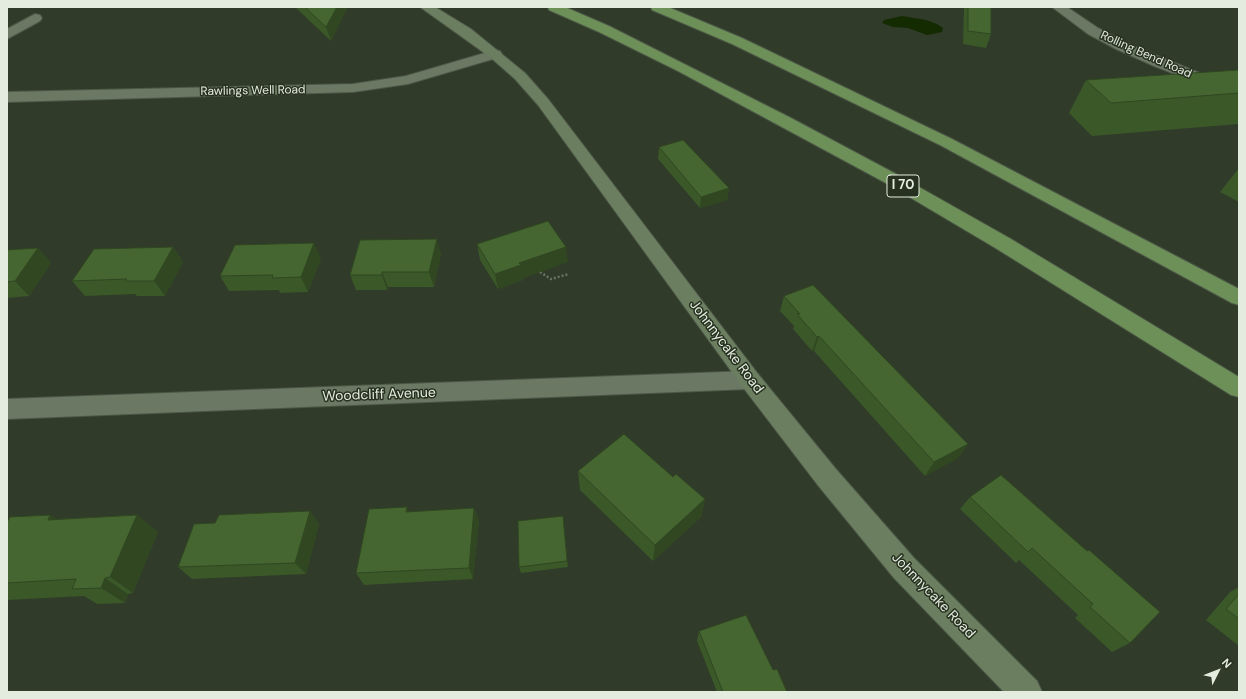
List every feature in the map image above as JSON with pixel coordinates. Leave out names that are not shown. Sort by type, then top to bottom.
[{"type":"highway","name":"I 70","points":[[554,7],[604,29],[683,68],[785,120],[890,178],[1004,244],[1239,388]]},
{"type":"highway","points":[[657,7],[785,64],[946,142],[1239,298]]},
{"type":"street","name":"Johnnycake Road","points":[[426,7],[466,32],[495,54],[520,76],[542,102],[750,380],[826,476],[904,568],[1026,692]]},
{"type":"street","name":"Rolling Bend Road","points":[[1058,7],[1093,31],[1121,46],[1159,63],[1239,94]]},
{"type":"street","points":[[7,35],[35,18]]},
{"type":"street","name":"Rawlings Well Road","points":[[7,97],[353,88],[408,80],[495,54]]},
{"type":"street","name":"Woodcliff Avenue","points":[[7,409],[750,380]]},
{"type":"path","points":[[540,272],[550,279],[569,274]]},
{"type":"shaded area","points":[[902,16],[926,20],[937,24],[943,28],[942,32],[927,35],[908,28],[893,27],[882,23],[884,20]]},
{"type":"building","points":[[305,7],[337,7],[326,27]]},
{"type":"building","points":[[968,7],[991,7],[991,34],[968,31]]},
{"type":"building","points":[[1239,70],[1239,93],[1111,103],[1086,80]]},
{"type":"building","points":[[683,140],[729,188],[701,197],[659,147]]},
{"type":"building","points":[[548,221],[566,247],[519,263],[521,265],[495,274],[477,244]]},
{"type":"building","points":[[437,239],[429,272],[382,272],[382,275],[350,275],[360,240]]},
{"type":"building","points":[[314,243],[301,277],[272,278],[273,275],[220,276],[235,245]]},
{"type":"building","points":[[173,247],[154,281],[125,281],[127,279],[72,281],[94,249]]},
{"type":"building","points":[[38,248],[15,281],[7,282],[7,250]]},
{"type":"building","points":[[813,285],[968,444],[934,462],[819,336],[817,337],[784,296]]},
{"type":"building","points":[[624,434],[673,477],[676,474],[705,499],[655,545],[578,471]]},
{"type":"building","points":[[1001,475],[1087,551],[1089,550],[1160,612],[1130,643],[1090,607],[1093,604],[1032,548],[1028,552],[970,497]]},
{"type":"building","points":[[407,507],[406,512],[474,508],[469,568],[356,573],[369,509]]},
{"type":"building","points":[[310,511],[295,563],[178,567],[194,524],[215,523],[219,515]]},
{"type":"building","points":[[50,515],[48,520],[137,515],[110,577],[105,578],[101,588],[72,589],[76,579],[7,583],[7,522],[10,517]]},
{"type":"building","points":[[563,516],[567,561],[519,567],[518,521]]},
{"type":"building","points":[[1239,594],[1239,619],[1226,609]]},
{"type":"building","points":[[746,615],[773,670],[777,669],[787,692],[723,692],[699,631]]}]
